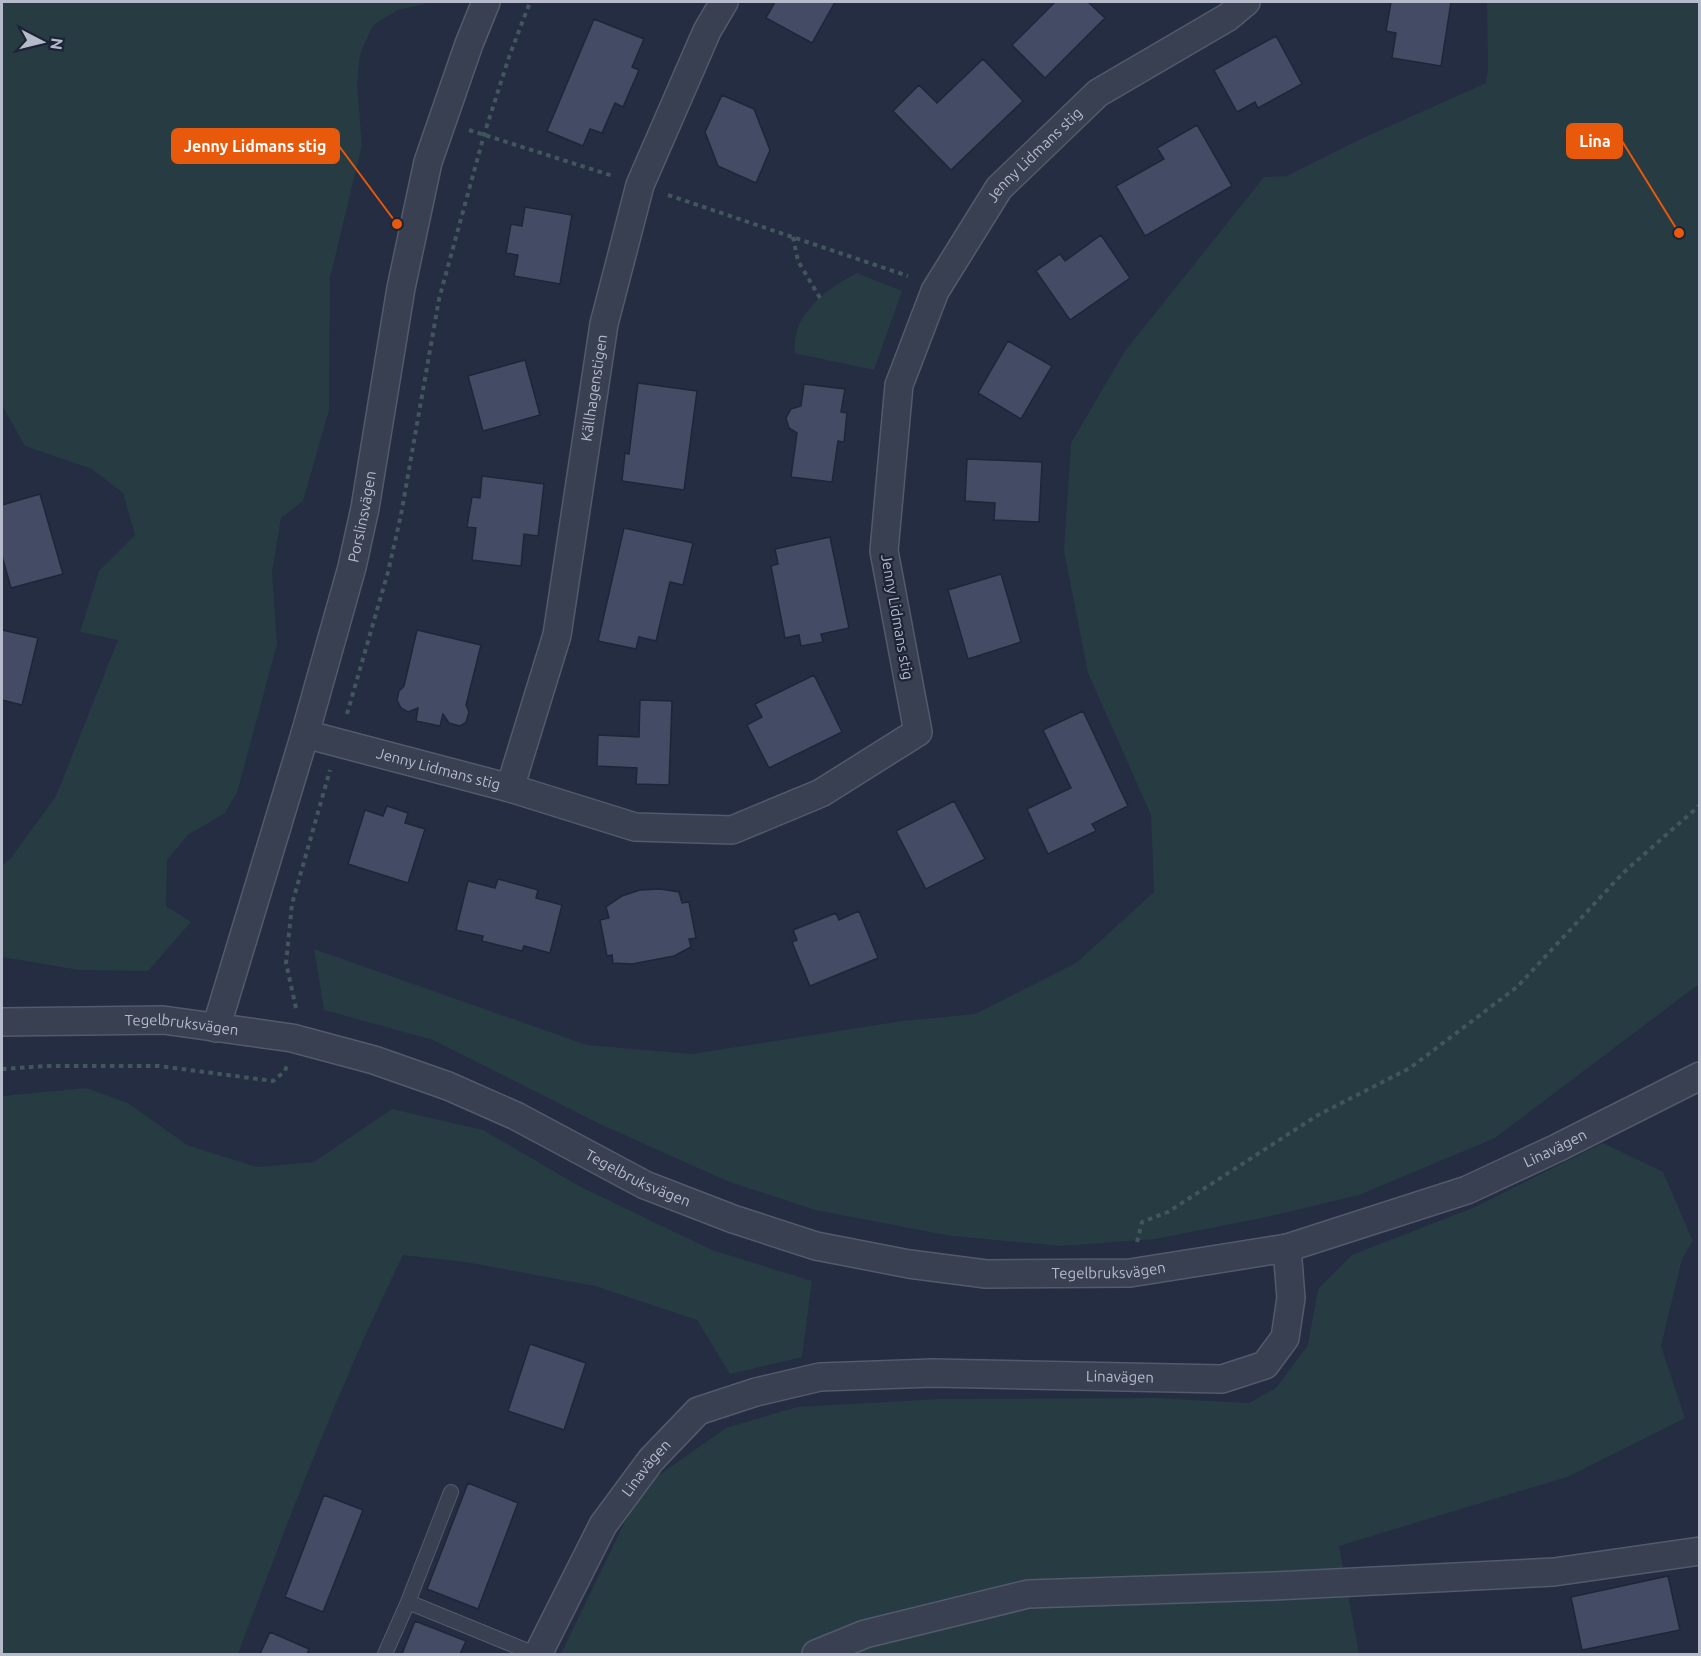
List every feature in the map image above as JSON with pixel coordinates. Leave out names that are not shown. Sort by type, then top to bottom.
[{"type":"street","name":"Porslinsvägen","points":[[216,1028],[305,734],[358,538],[401,288],[428,162],[486,2]]},
{"type":"street","name":"Källhagenstigen","points":[[510,788],[557,634],[604,324],[640,185],[707,31],[724,2]]},
{"type":"street","name":"Jenny Lidmans stig","points":[[305,734],[510,788],[635,827],[732,830],[821,793],[918,732],[884,551],[899,385],[935,291],[999,188],[1098,93],[1228,17],[1246,2]]},
{"type":"street","name":"Tegelbruksvägen","points":[[2,1022],[163,1020],[292,1038],[374,1060],[448,1086],[516,1116],[645,1185],[733,1219],[816,1246],[909,1264],[986,1274],[1130,1273],[1287,1248]]},
{"type":"street","name":"Linavägen","points":[[537,1654],[603,1525],[651,1460],[698,1412],[756,1392],[820,1377],[933,1373],[1222,1379],[1265,1365],[1285,1338],[1291,1298],[1287,1248],[1467,1190],[1557,1148],[1700,1076]]},
{"type":"street","points":[[816,1654],[866,1634],[1028,1594],[1274,1586],[1554,1572],[1700,1551]]},
{"type":"lane","points":[[385,1654],[451,1492]]},
{"type":"lane","points":[[408,1602],[537,1654]]},
{"type":"path","points":[[484,135],[904,273],[935,291]]},
{"type":"path","points":[[793,236],[798,261],[820,298]]},
{"type":"path","points":[[1130,1273],[1143,1222],[1168,1212],[1318,1115],[1410,1068],[1516,987],[1623,873],[1700,805]]},
{"type":"path","points":[[2,1068],[159,1065],[273,1081],[285,1071],[292,1038]]},
{"type":"shaded area","points":[[2,2],[432,2],[398,10],[373,25],[360,54],[357,84],[362,145],[330,278],[329,410],[303,501],[281,518],[272,572],[277,644],[237,793],[225,813],[188,835],[167,860],[166,906],[191,922],[148,971],[79,970],[2,957],[2,865],[11,858],[56,796],[118,640],[80,632],[99,571],[135,535],[123,493],[92,469],[25,446],[2,405]]},
{"type":"shaded area","points":[[1487,2],[1699,2],[1699,984],[1495,1138],[1359,1195],[1267,1217],[1155,1239],[1062,1246],[951,1236],[815,1210],[727,1181],[602,1125],[433,1040],[324,1010],[314,949],[587,1045],[692,1054],[902,1021],[975,1014],[1076,963],[1154,892],[1151,815],[1088,673],[1064,551],[1071,443],[1125,351],[1264,177],[1287,176],[1363,138],[1486,83],[1488,69]]},
{"type":"shaded area","points":[[857,273],[902,291],[874,370],[794,353],[797,330],[807,311],[830,289]]},
{"type":"shaded area","points":[[86,1088],[128,1103],[187,1145],[257,1167],[314,1162],[392,1109],[483,1130],[579,1186],[712,1250],[812,1281],[802,1357],[730,1374],[697,1320],[595,1286],[465,1262],[403,1255],[336,1403],[238,1654],[2,1654],[2,1096]]},
{"type":"shaded area","points":[[1603,1143],[1663,1172],[1693,1241],[1682,1259],[1661,1346],[1685,1418],[1570,1476],[1339,1546],[1359,1654],[561,1654],[630,1511],[652,1480],[726,1428],[797,1407],[937,1399],[1156,1398],[1249,1403],[1276,1388],[1308,1345],[1318,1289],[1352,1255],[1475,1207]]},
{"type":"building","points":[[775,2],[835,2],[812,43],[766,18]]},
{"type":"building","points":[[1055,2],[1088,2],[1105,18],[1045,78],[1012,45]]},
{"type":"building","points":[[1391,2],[1451,2],[1441,66],[1392,58],[1396,33],[1386,31]]},
{"type":"building","points":[[594,19],[644,39],[632,67],[639,70],[623,107],[615,103],[602,133],[590,129],[583,146],[547,131]]},
{"type":"building","points":[[1276,36],[1302,84],[1258,108],[1255,102],[1237,112],[1214,70]]},
{"type":"building","points":[[983,59],[1023,101],[951,170],[893,111],[919,85],[937,103]]},
{"type":"building","points":[[722,95],[754,109],[770,150],[756,183],[718,166],[705,132]]},
{"type":"building","points":[[1197,125],[1232,186],[1145,236],[1116,186],[1164,159],[1157,148]]},
{"type":"building","points":[[525,207],[572,215],[560,284],[514,276],[518,255],[506,253],[511,224],[522,226]]},
{"type":"building","points":[[1101,235],[1130,278],[1070,320],[1036,271],[1060,254],[1065,261]]},
{"type":"building","points":[[1008,341],[1052,366],[1021,419],[978,393]]},
{"type":"building","points":[[525,360],[540,415],[483,431],[468,376]]},
{"type":"building","points":[[638,383],[697,391],[684,490],[622,481],[625,453],[629,454]]},
{"type":"building","points":[[804,384],[845,389],[841,412],[847,413],[844,442],[838,441],[832,482],[791,477],[797,433],[789,428],[786,418],[791,409],[801,406]]},
{"type":"building","points":[[967,459],[1042,462],[1039,522],[994,520],[995,503],[965,501]]},
{"type":"building","points":[[482,476],[544,484],[538,536],[524,534],[521,566],[472,560],[476,528],[467,527],[472,497],[480,498]]},
{"type":"building","points":[[40,494],[63,574],[11,588],[2,556],[2,505]]},
{"type":"building","points":[[624,528],[693,543],[683,585],[670,582],[656,641],[639,637],[636,649],[598,641]]},
{"type":"building","points":[[830,537],[849,628],[821,634],[823,642],[801,646],[799,635],[785,638],[771,566],[778,564],[775,549]]},
{"type":"building","points":[[1001,574],[1021,642],[968,659],[948,590]]},
{"type":"building","points":[[2,630],[38,638],[22,705],[2,700]]},
{"type":"building","points":[[417,630],[481,645],[466,705],[469,712],[466,722],[460,726],[449,723],[443,714],[440,726],[416,721],[418,708],[408,712],[401,708],[397,700],[399,691],[404,686]]},
{"type":"building","points":[[814,675],[842,732],[769,768],[747,725],[762,717],[755,704]]},
{"type":"building","points":[[640,700],[672,701],[669,785],[636,784],[637,768],[597,766],[598,735],[639,737]]},
{"type":"building","points":[[1083,711],[1128,806],[1092,824],[1096,831],[1048,854],[1027,809],[1071,788],[1043,730]]},
{"type":"building","points":[[954,801],[985,859],[926,889],[896,831]]},
{"type":"building","points":[[387,806],[408,813],[405,823],[425,829],[408,883],[348,864],[365,810],[383,816]]},
{"type":"building","points":[[498,879],[538,890],[536,898],[562,905],[550,953],[524,946],[522,951],[482,941],[483,936],[456,930],[468,881],[495,888]]},
{"type":"building","points":[[660,889],[679,892],[682,903],[689,902],[696,938],[689,939],[691,947],[674,956],[632,964],[613,963],[612,955],[607,956],[600,920],[609,918],[606,907],[622,896],[640,890]]},
{"type":"building","points":[[859,911],[878,958],[810,986],[792,942],[797,940],[793,930],[836,913],[839,920]]},
{"type":"building","points":[[530,1344],[586,1363],[564,1430],[508,1411]]},
{"type":"building","points":[[468,1483],[518,1503],[478,1609],[427,1589]]},
{"type":"building","points":[[324,1495],[363,1510],[323,1612],[285,1597]]},
{"type":"building","points":[[1668,1576],[1680,1630],[1582,1650],[1571,1597]]},
{"type":"building","points":[[415,1621],[466,1641],[460,1654],[402,1654]]},
{"type":"building","points":[[270,1632],[309,1649],[307,1654],[260,1654]]},
{"type":"place","name":"Jenny Lidmans stig","points":[[397,224]]},
{"type":"place","name":"Lina","points":[[1679,233]]}]
